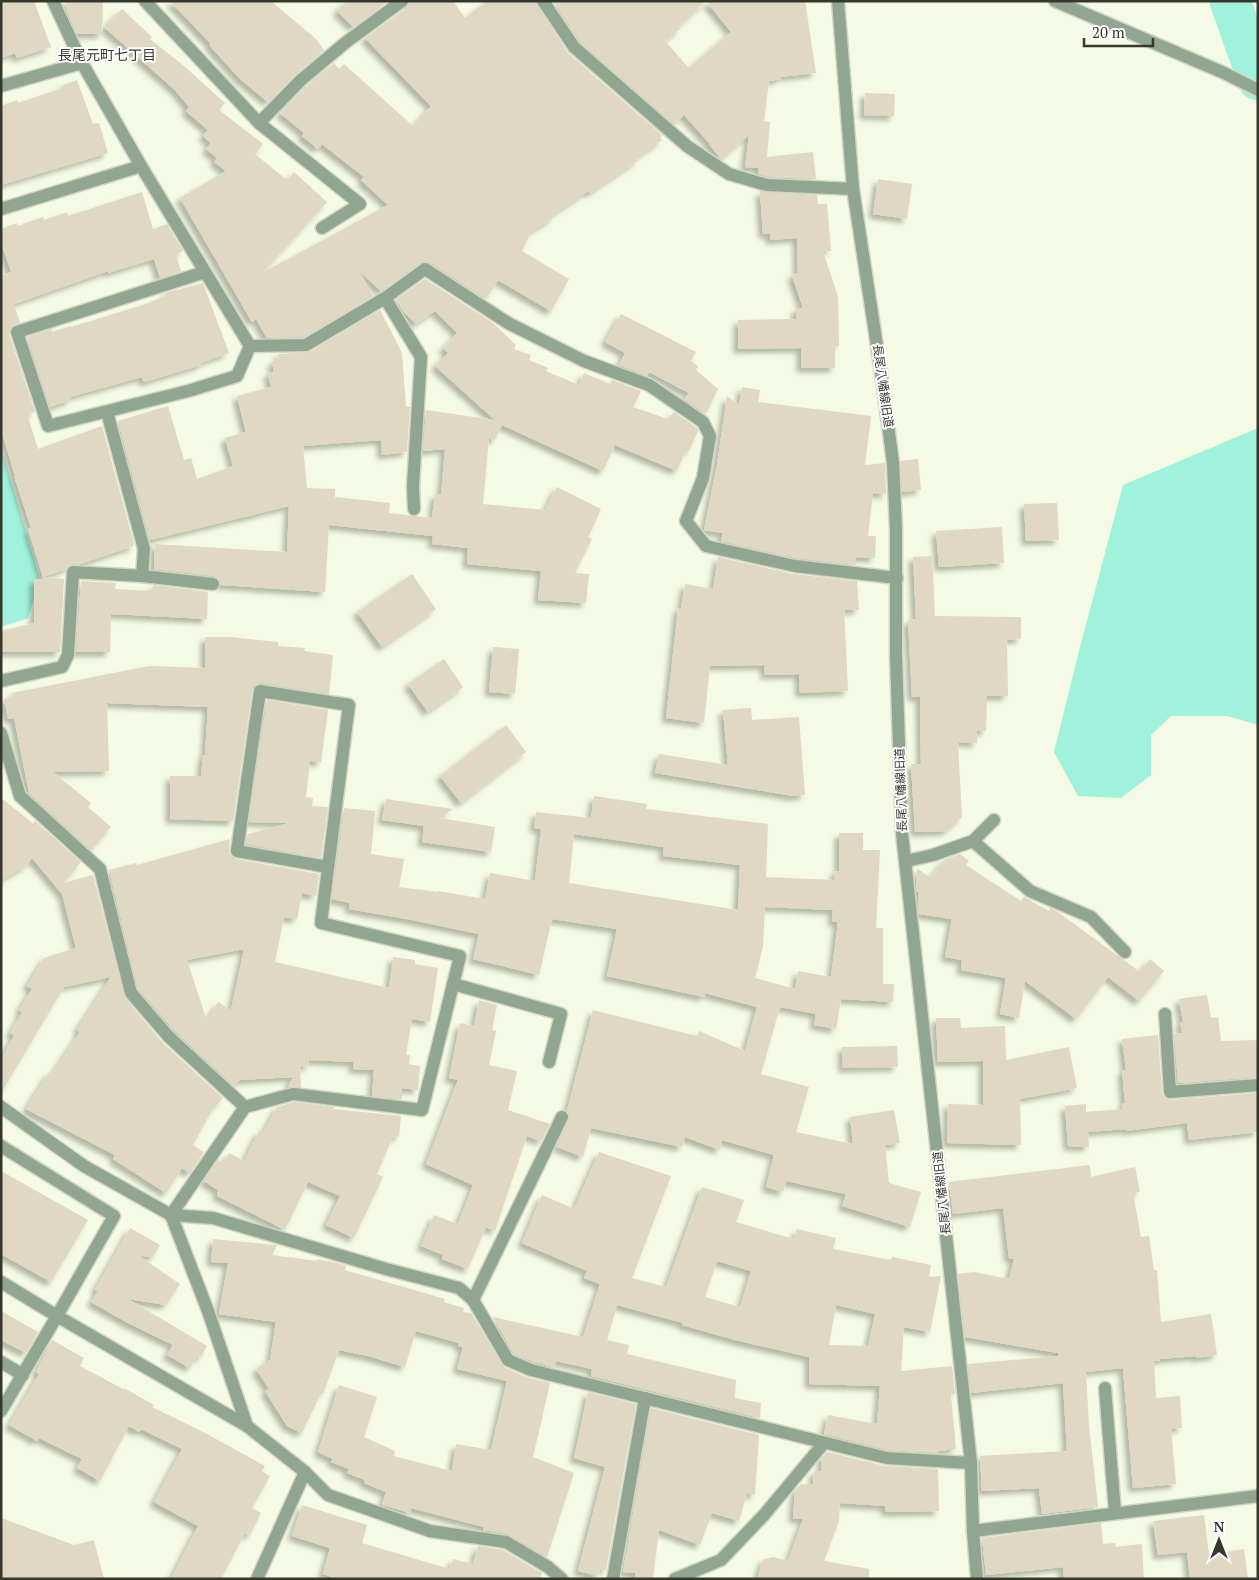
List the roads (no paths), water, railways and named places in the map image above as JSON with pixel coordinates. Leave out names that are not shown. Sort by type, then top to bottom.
[{"type":"street","points":[[53,1],[82,63],[141,166],[250,346]]},
{"type":"street","points":[[145,1],[259,123],[360,204],[322,228]]},
{"type":"street","points":[[259,123],[301,80],[345,43],[402,1]]},
{"type":"street","points":[[543,1],[574,47],[687,146],[729,174],[767,185],[853,189]]},
{"type":"street","name":"長尾八幡線旧道","points":[[838,1],[853,189],[893,463],[897,578],[896,656],[902,834],[971,1463],[972,1531],[977,1579]]},
{"type":"street","points":[[1055,1],[1222,72],[1258,90]]},
{"type":"street","points":[[1,86],[82,63]]},
{"type":"street","points":[[1,209],[141,166]]},
{"type":"street","points":[[250,346],[306,345],[385,298],[425,269],[508,323],[584,361],[649,385],[704,422],[710,436],[704,478],[686,521],[706,546],[794,566],[897,578]]},
{"type":"street","points":[[205,272],[17,332],[48,426],[188,391],[237,376],[250,346]]},
{"type":"street","points":[[385,298],[421,357],[413,486],[414,510]]},
{"type":"street","points":[[107,412],[144,549],[142,576]]},
{"type":"street","points":[[1,681],[62,667],[68,655],[73,572],[142,576],[213,584]]},
{"type":"street","points":[[171,1215],[245,1107],[293,1094],[422,1110],[460,956],[322,923],[349,705],[260,691],[237,851],[328,867]]},
{"type":"street","points":[[1,732],[20,796],[100,869],[131,993],[169,1037],[245,1107]]},
{"type":"street","points":[[906,862],[973,841],[994,820]]},
{"type":"street","points":[[973,841],[1030,891],[1091,917],[1125,952]]},
{"type":"street","points":[[453,984],[562,1014],[550,1062]]},
{"type":"street","points":[[1165,1014],[1170,1092],[1258,1085]]},
{"type":"street","points":[[1,1108],[84,1166],[171,1215],[213,1218],[386,1269],[459,1288],[473,1300],[508,1360],[531,1370],[887,1458],[971,1463]]},
{"type":"street","points":[[473,1300],[562,1117]]},
{"type":"street","points":[[1,1146],[114,1216],[1,1412]]},
{"type":"street","points":[[171,1215],[208,1311],[246,1426]]},
{"type":"street","points":[[1,1282],[246,1426],[305,1472],[328,1495],[430,1531],[506,1542],[562,1579]]},
{"type":"street","points":[[1,1362],[23,1375]]},
{"type":"street","points":[[1105,1388],[1115,1512]]},
{"type":"street","points":[[613,1579],[645,1398]]},
{"type":"street","points":[[675,1579],[720,1560],[764,1515],[824,1443]]},
{"type":"street","points":[[257,1579],[305,1472]]},
{"type":"street","points":[[972,1531],[1258,1496]]},
{"type":"water","points":[[1258,428],[1258,725],[1227,716],[1171,716],[1151,735],[1151,775],[1121,798],[1078,796],[1054,752],[1123,485]]},
{"type":"water","points":[[1,447],[40,579],[28,618],[1,627]]},
{"type":"waterway","points":[[1230,1],[1258,80]]},
{"type":"district","name":"長尾元町七丁目","points":[[107,55]]}]
